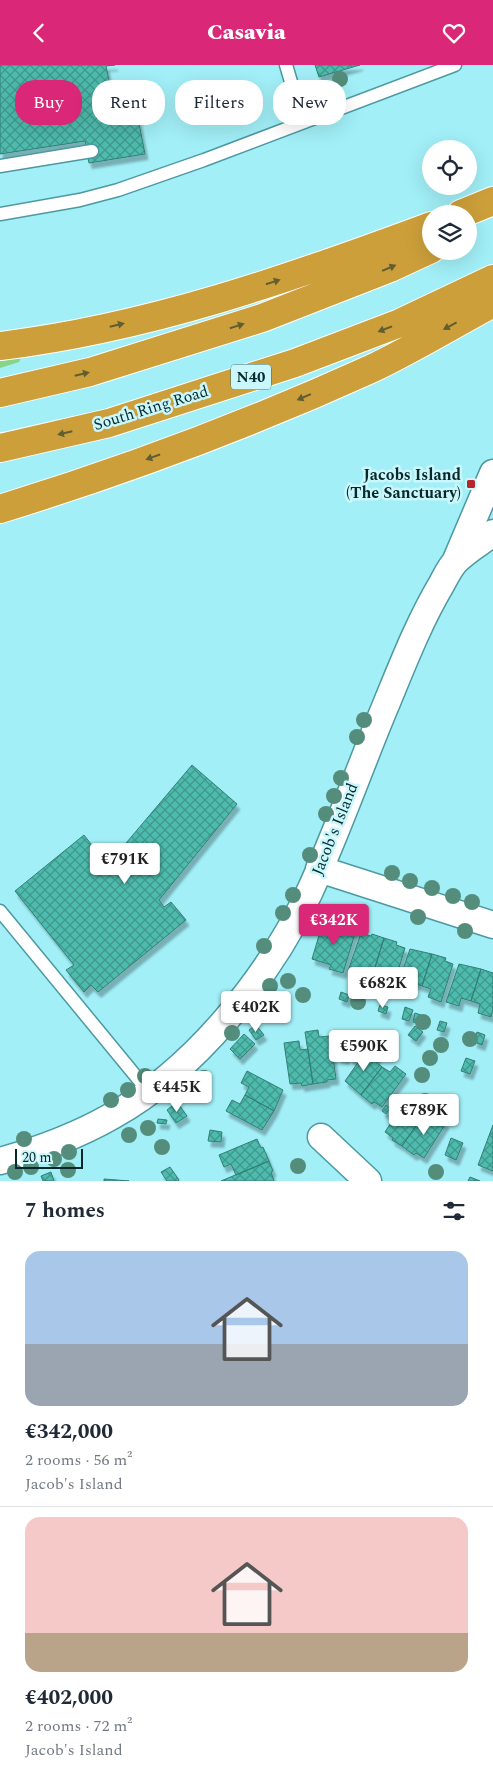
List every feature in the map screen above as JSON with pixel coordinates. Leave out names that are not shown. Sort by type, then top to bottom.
[{"type":"highway","points":[[477,208],[493,201]]},
{"type":"highway","points":[[477,227],[493,220]]},
{"type":"highway","points":[[0,346],[76,335],[184,309],[326,265],[422,228]]},
{"type":"highway","points":[[0,393],[90,372],[262,318],[390,268],[422,253]]},
{"type":"highway","name":"South Ring Road","points":[[0,447],[109,423],[295,363],[400,323],[493,279]]},
{"type":"highway","points":[[0,509],[207,438],[374,367],[493,303]]},
{"type":"street","points":[[455,562],[493,473]]},
{"type":"street","name":"Jacob's Island","points":[[0,1161],[36,1151],[74,1135],[114,1115],[167,1078],[194,1053],[258,979],[298,914],[319,869],[427,609],[455,562],[493,533]]},
{"type":"street","points":[[319,869],[493,925]]},
{"type":"street","points":[[321,1137],[368,1181]]},
{"type":"lane","points":[[286,65],[290,80]]},
{"type":"lane","points":[[346,106],[455,65]]},
{"type":"lane","points":[[0,214],[80,200],[118,191],[295,125]]},
{"type":"lane","points":[[0,166],[92,151]]},
{"type":"lane","points":[[0,911],[148,1091]]},
{"type":"green space","points":[[21,358],[19,362],[0,368],[0,361]]},
{"type":"building","points":[[0,65],[115,65],[106,66],[109,80],[92,80],[92,125],[139,125],[145,154],[89,163],[85,141],[0,154]]},
{"type":"building","points":[[315,65],[360,65],[319,77]]},
{"type":"building","points":[[192,765],[237,804],[159,900],[164,907],[171,902],[186,920],[98,992],[91,985],[84,992],[66,970],[74,965],[15,891],[84,835],[106,863],[116,855]]},
{"type":"building","points":[[323,922],[339,927],[339,924],[356,930],[343,973],[329,969],[331,965],[312,959]]},
{"type":"building","points":[[361,933],[384,938],[374,971],[364,968],[361,975],[348,971]]},
{"type":"building","points":[[384,938],[397,942],[396,945],[405,948],[393,987],[383,984],[381,990],[369,987]]},
{"type":"building","points":[[410,949],[432,954],[422,986],[413,983],[410,991],[397,987]]},
{"type":"building","points":[[432,954],[446,958],[445,961],[453,964],[441,1002],[428,997],[431,989],[422,986]]},
{"type":"building","points":[[459,964],[481,969],[471,1001],[461,998],[459,1006],[446,1002]]},
{"type":"building","points":[[481,969],[493,973],[493,1009],[491,1017],[478,1013],[480,1004],[471,1001]]},
{"type":"building","points":[[341,992],[349,995],[347,1002],[339,999]]},
{"type":"building","points":[[380,1005],[388,1007],[386,1014],[378,1011]]},
{"type":"building","points":[[405,1007],[413,1010],[409,1021],[402,1019]]},
{"type":"building","points":[[415,1013],[421,1015],[418,1024],[413,1022]]},
{"type":"building","points":[[440,1021],[447,1023],[444,1032],[437,1030]]},
{"type":"building","points":[[256,1025],[264,1035],[256,1040],[249,1030]]},
{"type":"building","points":[[415,1026],[423,1032],[416,1041],[408,1035]]},
{"type":"building","points":[[318,1030],[319,1037],[330,1036],[336,1079],[313,1084],[305,1032]]},
{"type":"building","points":[[477,1032],[485,1035],[482,1045],[474,1042]]},
{"type":"building","points":[[244,1034],[255,1044],[240,1059],[230,1049]]},
{"type":"building","points":[[345,1037],[352,1040],[346,1059],[338,1057]]},
{"type":"building","points":[[299,1041],[300,1050],[308,1049],[313,1084],[302,1086],[301,1083],[290,1084],[284,1043]]},
{"type":"building","points":[[369,1047],[379,1055],[375,1061],[382,1067],[361,1095],[345,1081]]},
{"type":"building","points":[[356,1048],[361,1052],[354,1061],[349,1057]]},
{"type":"building","points":[[466,1058],[475,1061],[470,1074],[461,1071]]},
{"type":"building","points":[[395,1066],[406,1074],[382,1107],[374,1102],[372,1104],[361,1095],[382,1067],[390,1072]]},
{"type":"building","points":[[247,1071],[283,1090],[274,1111],[245,1095],[249,1087],[241,1083]]},
{"type":"building","points":[[245,1095],[274,1111],[262,1130],[226,1111],[232,1100],[240,1104]]},
{"type":"building","points":[[407,1098],[420,1106],[416,1113],[422,1117],[402,1146],[392,1140],[393,1138],[385,1132]]},
{"type":"building","points":[[177,1102],[187,1116],[176,1123],[167,1110]]},
{"type":"building","points":[[386,1105],[390,1108],[386,1114],[382,1111]]},
{"type":"building","points":[[435,1116],[446,1123],[424,1158],[416,1153],[414,1155],[402,1146],[422,1117],[431,1123]]},
{"type":"building","points":[[158,1119],[167,1120],[166,1124],[157,1123]]},
{"type":"building","points":[[493,1125],[493,1171],[478,1165]]},
{"type":"building","points":[[210,1130],[222,1132],[221,1142],[208,1141]]},
{"type":"building","points":[[451,1138],[463,1143],[456,1160],[445,1155]]},
{"type":"building","points":[[257,1139],[269,1161],[236,1175],[231,1164],[224,1167],[219,1155]]},
{"type":"building","points":[[269,1161],[274,1181],[221,1181]]},
{"type":"building","points":[[170,1167],[178,1181],[167,1181],[161,1172]]},
{"type":"building","points":[[51,1172],[54,1181],[43,1181],[41,1176]]},
{"type":"building","points":[[470,1177],[480,1181],[468,1181]]},
{"type":"building","points":[[104,1179],[129,1181],[104,1181]]},
{"type":"place","name":"Jacobs Island (The Sanctuary)","points":[[471,484]]}]
